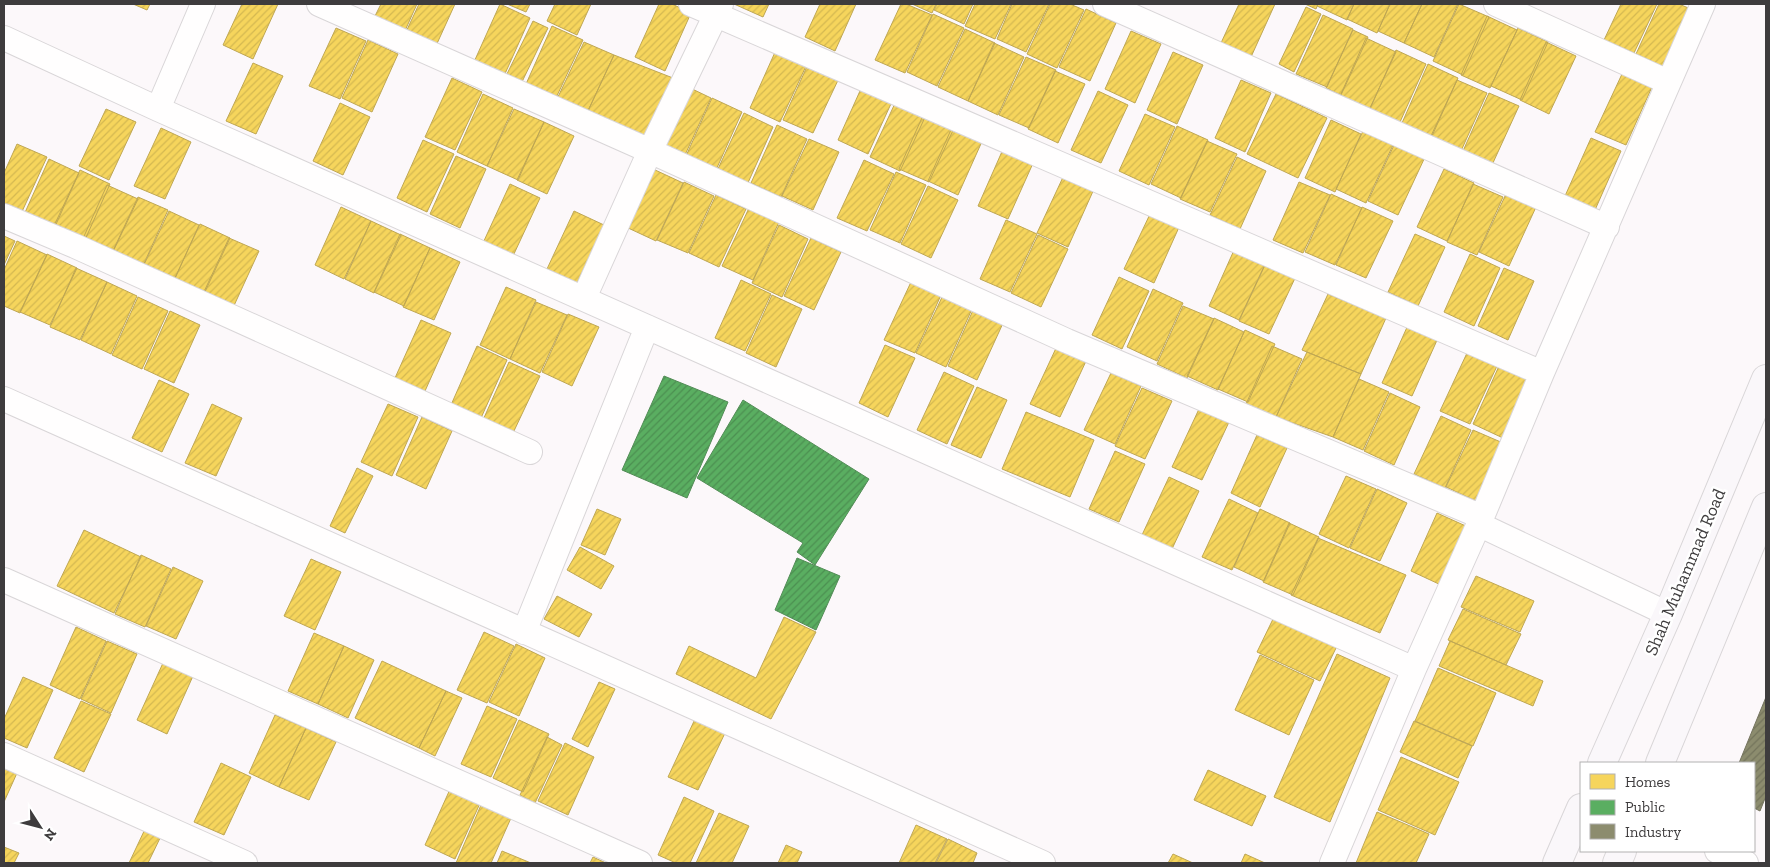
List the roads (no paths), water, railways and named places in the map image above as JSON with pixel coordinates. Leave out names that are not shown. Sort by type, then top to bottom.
[{"type":"main road","name":"Shah Muhammad Road","points":[[1602,762],[1668,614],[1766,379]]},
{"type":"main road","points":[[1660,762],[1766,507]]},
{"type":"main road","points":[[1557,863],[1580,810]]},
{"type":"street","points":[[158,109],[202,4]]},
{"type":"street","points":[[319,4],[650,151],[1067,341],[1480,520],[1668,614]]},
{"type":"street","points":[[691,4],[719,9],[1542,373]]},
{"type":"street","points":[[1105,4],[1607,226]]},
{"type":"street","points":[[1496,4],[1668,82]]},
{"type":"street","points":[[1332,863],[1414,669],[1703,4]]},
{"type":"street","points":[[584,298],[650,151],[719,9]]},
{"type":"street","points":[[4,38],[647,328],[1414,669]]},
{"type":"street","points":[[4,216],[75,246],[530,452]]},
{"type":"street","points":[[524,632],[647,328]]},
{"type":"street","points":[[4,399],[1043,863]]},
{"type":"street","points":[[4,580],[640,863]]},
{"type":"street","points":[[4,754],[245,863]]},
{"type":"street","points":[[1719,852],[1746,863]]}]
